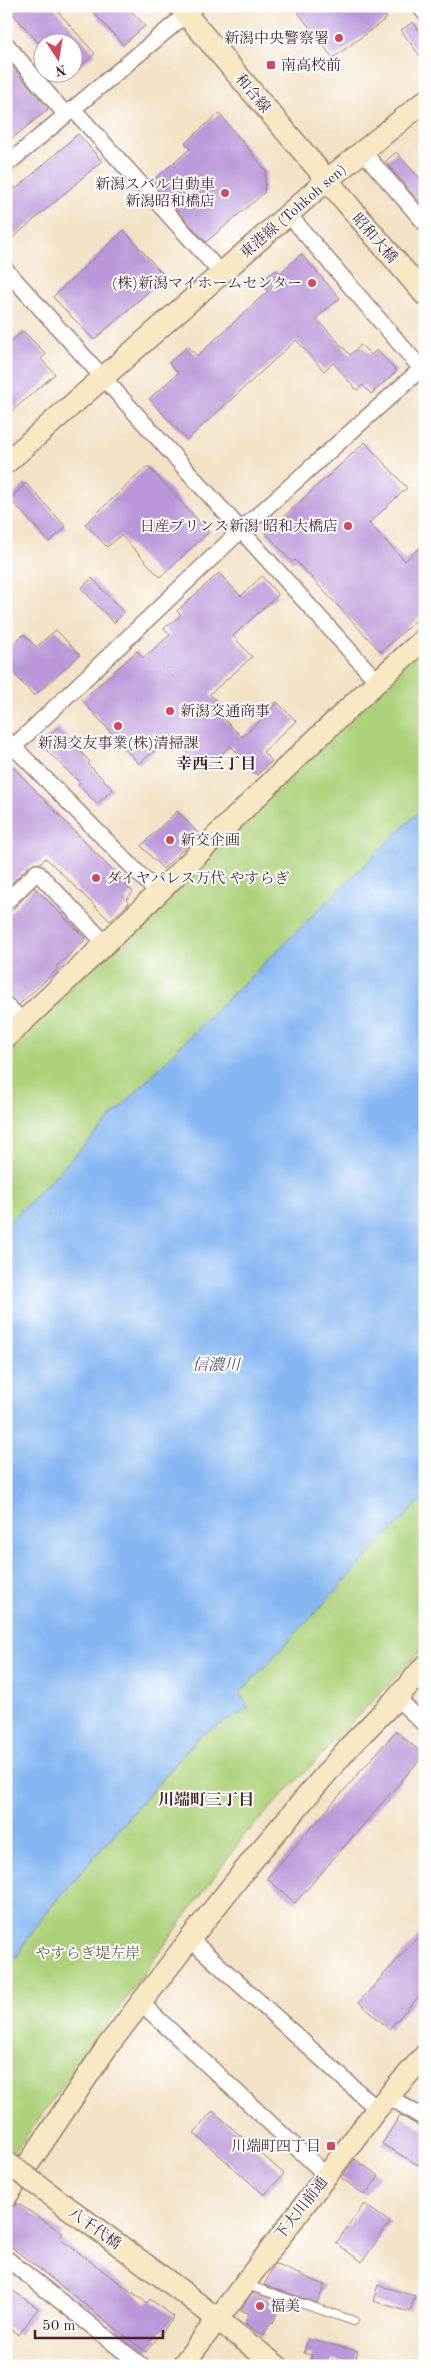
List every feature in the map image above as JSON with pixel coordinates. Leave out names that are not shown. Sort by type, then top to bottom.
[{"type":"street","points":[[419,6],[425,13]]},
{"type":"street","points":[[8,160],[70,112],[187,9]]},
{"type":"street","name":"和合線","points":[[187,9],[326,181]]},
{"type":"street","points":[[6,44],[222,274]]},
{"type":"street","name":"東港線 (Tohkoh sen)","points":[[6,463],[326,181],[425,101]]},
{"type":"street","points":[[362,152],[425,223]]},
{"type":"street","name":"昭和大橋","points":[[326,181],[425,295]]},
{"type":"street","points":[[158,893],[9,746],[241,530],[423,371],[288,215]]},
{"type":"street","points":[[6,270],[377,681]]},
{"type":"street","points":[[6,1037],[377,681],[425,638]]},
{"type":"street","points":[[6,902],[37,872],[105,943]]},
{"type":"street","points":[[6,1005],[23,1021]]},
{"type":"street","points":[[6,2197],[107,2047],[190,1939],[259,1852],[337,1761],[425,1666]]},
{"type":"street","points":[[397,1698],[425,1725]]},
{"type":"street","points":[[190,1939],[382,2103],[425,2119]]},
{"type":"street","points":[[141,2003],[326,2175]]},
{"type":"street","name":"下大川前通","points":[[182,2366],[216,2318],[382,2103],[425,2055]]},
{"type":"street","name":"八千代橋","points":[[6,2162],[184,2293],[277,2366]]},
{"type":"street","points":[[6,2258],[142,2366]]},
{"type":"lane","points":[[242,2284],[354,2321]]},
{"type":"green space","points":[[425,641],[425,806],[200,1026],[6,1226],[6,1051]]},
{"type":"green space","name":"やすらぎ堤左岸","points":[[419,1501],[425,1506],[425,1646],[243,1837],[6,2164],[6,1972],[44,1915],[200,1736],[248,1709],[240,1693]]},
{"type":"water","name":"信濃川","points":[[425,806],[425,1506],[419,1502],[240,1693],[249,1709],[199,1736],[44,1915],[6,1972],[6,1226],[200,1026]]},
{"type":"building","points":[[6,6],[53,6],[76,32],[32,32],[32,35]]},
{"type":"building","points":[[88,6],[127,6],[145,26],[123,45]]},
{"type":"building","name":"新潟中央警察署","points":[[293,6],[378,6],[387,18],[333,58]]},
{"type":"building","points":[[413,22],[425,39],[425,63],[401,30]]},
{"type":"building","points":[[82,39],[95,54],[82,65]]},
{"type":"building","points":[[6,59],[48,109],[13,138],[6,130]]},
{"type":"building","points":[[219,113],[266,171],[264,193],[206,242],[151,182],[190,149],[185,143]]},
{"type":"building","points":[[78,134],[102,161],[6,244],[6,177],[16,189]]},
{"type":"building","points":[[396,152],[425,184],[425,208],[385,162]]},
{"type":"building","points":[[124,230],[165,277],[94,340],[53,297]]},
{"type":"building","points":[[301,254],[340,298],[316,318],[350,355],[361,345],[371,355],[377,350],[397,371],[371,394],[363,385],[357,390],[333,363],[324,371],[296,340],[187,440],[149,399],[178,373],[169,363],[188,346],[197,356],[268,291],[261,282],[276,270],[279,274]]},
{"type":"building","points":[[23,331],[46,354],[41,359],[55,374],[6,416],[6,346]]},
{"type":"building","points":[[365,442],[407,488],[369,523],[405,561],[425,543],[425,612],[381,652],[295,560],[292,562],[266,533]]},
{"type":"building","points":[[148,466],[209,532],[160,577],[121,535],[107,547],[85,524]]},
{"type":"building","points":[[26,483],[66,527],[49,542],[10,499]]},
{"type":"building","points":[[219,573],[241,596],[262,576],[278,595],[233,636],[252,657],[210,694],[223,708],[218,713],[242,737],[267,715],[265,714],[277,702],[296,721],[263,752],[272,761],[257,775],[231,746],[203,770],[172,736],[139,764],[82,700],[137,651],[143,658],[170,635],[164,628],[181,615],[177,611]]},
{"type":"building","points":[[92,578],[124,613],[114,623],[81,588]]},
{"type":"building","points":[[56,630],[80,655],[34,696],[6,665],[6,651],[24,634],[36,647]]},
{"type":"building","points":[[58,727],[90,762],[88,764],[113,789],[97,804],[78,785],[80,783],[40,744]]},
{"type":"building","points":[[13,767],[133,892],[126,900],[129,903],[110,921],[46,858],[40,863],[30,865],[6,889],[6,774]]},
{"type":"building","name":"新交企画","points":[[177,811],[199,834],[163,869],[141,846]]},
{"type":"building","points":[[34,887],[86,939],[56,967],[58,969],[19,1005],[6,996],[6,917]]},
{"type":"building","points":[[396,1731],[424,1755],[295,1903],[267,1878]]},
{"type":"building","points":[[425,1929],[425,1990],[389,2029],[359,2002]]},
{"type":"building","points":[[213,2111],[284,2174],[264,2195],[194,2133]]},
{"type":"building","points":[[400,2115],[425,2130],[425,2169],[382,2144]]},
{"type":"building","points":[[355,2159],[379,2176],[365,2195],[341,2178]]},
{"type":"building","points":[[17,2203],[63,2233],[59,2238],[147,2303],[150,2299],[174,2317],[146,2352],[6,2243],[6,2213]]},
{"type":"building","points":[[364,2204],[390,2222],[362,2262],[336,2243]]},
{"type":"building","points":[[275,2264],[325,2285],[317,2303],[264,2285]]},
{"type":"building","points":[[378,2285],[415,2296],[410,2312],[373,2301]]},
{"type":"building","points":[[6,2286],[38,2308],[19,2335],[6,2326]]},
{"type":"building","name":"福美","points":[[253,2293],[281,2302],[273,2323],[271,2322],[263,2337],[245,2323],[249,2313],[240,2310]]},
{"type":"building","points":[[308,2339],[358,2351],[354,2366],[332,2360],[331,2366],[309,2366],[312,2355],[304,2353]]},
{"type":"place","name":"新潟中央警察署","points":[[339,38]]},
{"type":"place","name":"南高校前","points":[[271,65]]},
{"type":"place","name":"新潟スバル自動車 新潟昭和橋店","points":[[225,193]]},
{"type":"place","name":"(株)新潟マイホームセンター","points":[[312,283]]},
{"type":"place","name":"日産プリンス新潟 昭和大橋店","points":[[348,526]]},
{"type":"place","name":"新潟交通商事","points":[[170,711]]},
{"type":"place","name":"新潟交友事業(株)清掃課","points":[[118,726]]},
{"type":"place","name":"新交企画","points":[[170,840]]},
{"type":"place","name":"ダイヤパレス万代 やすらぎ","points":[[96,878]]},
{"type":"place","name":"川端町四丁目","points":[[331,2146]]},
{"type":"place","name":"福美","points":[[260,2306]]},
{"type":"district","name":"幸西三丁目","points":[[216,763]]},
{"type":"district","name":"川端町三丁目","points":[[206,1799]]}]
